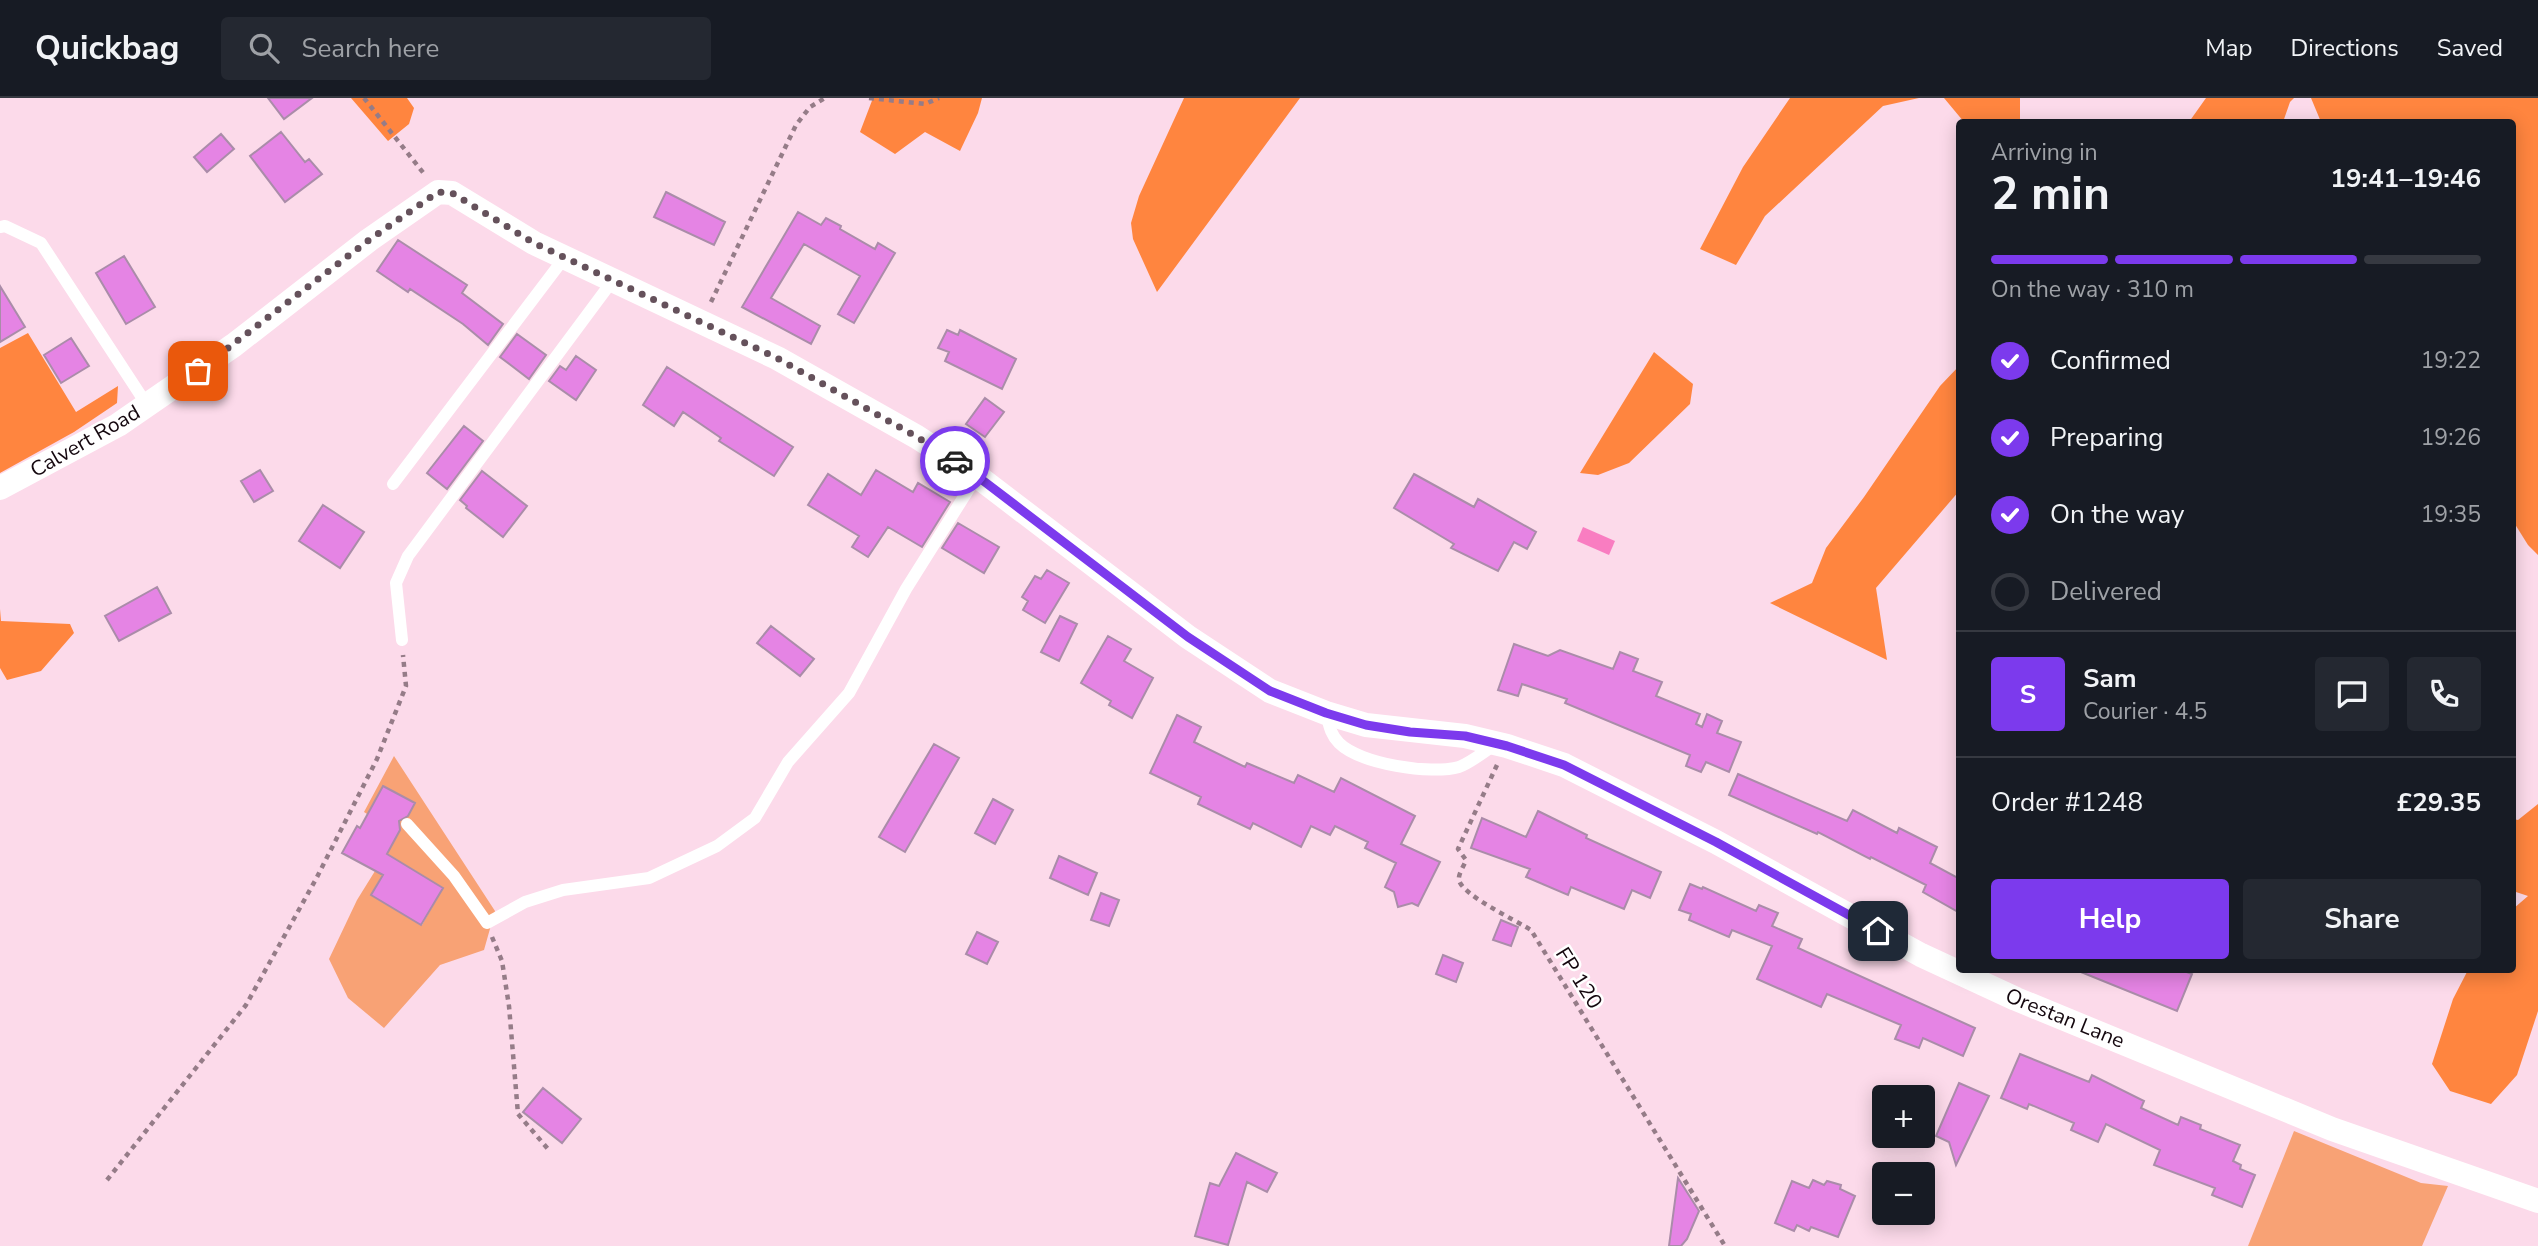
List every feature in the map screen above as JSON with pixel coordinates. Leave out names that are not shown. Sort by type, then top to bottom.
[{"type":"street","name":"Orestan Lane","points":[[438,192],[461,197],[511,230],[777,358],[917,437],[977,476],[1228,665],[1270,691],[1366,725],[1465,736],[1564,765],[1590,776],[1956,971]]},
{"type":"street","name":"Calvert Road","points":[[0,488],[118,425],[234,345],[369,240],[438,192]]},
{"type":"street","name":"Orestan Lane","points":[[1960,973],[2016,999],[2332,1129],[2538,1202]]},
{"type":"lane","points":[[0,227],[5,226],[41,243],[147,405]]},
{"type":"lane","points":[[393,484],[565,257]]},
{"type":"lane","points":[[402,640],[396,583],[408,556],[613,280]]},
{"type":"lane","points":[[407,824],[454,876],[486,923],[525,902],[563,890],[649,878],[699,856],[755,818],[788,762],[849,693],[906,589],[977,476]]},
{"type":"lane","points":[[1326,713],[1331,732],[1350,752],[1406,767],[1428,770],[1461,766],[1501,745]]},
{"type":"path","points":[[364,98],[438,192]]},
{"type":"path","points":[[703,322],[796,125],[810,107],[825,98]]},
{"type":"path","points":[[869,98],[925,104],[939,98]]},
{"type":"path","points":[[107,1180],[246,1005],[316,879],[377,759],[406,686],[402,640]]},
{"type":"path","name":"FP 120","points":[[1501,745],[1458,849],[1466,860],[1459,877],[1460,884],[1479,900],[1531,930],[1725,1246]]},
{"type":"path","points":[[486,923],[502,961],[517,1114],[548,1149]]},
{"type":"shaded area","points":[[351,98],[407,98],[414,108],[409,124],[388,141]]},
{"type":"shaded area","points":[[873,98],[982,98],[960,151],[925,132],[895,154],[860,132]]},
{"type":"shaded area","points":[[1184,98],[1300,98],[1157,292],[1133,239],[1131,223],[1139,196]]},
{"type":"shaded area","points":[[1790,98],[1919,98],[1883,106],[1765,216],[1736,265],[1700,249],[1743,167]]},
{"type":"shaded area","points":[[1944,98],[2020,98],[2020,119],[1962,119]]},
{"type":"shaded area","points":[[2206,98],[2294,98],[2284,119],[2191,119]]},
{"type":"shaded area","points":[[2311,98],[2538,98],[2538,555],[2516,526],[2516,119],[2320,119]]},
{"type":"shaded area","points":[[28,333],[76,412],[118,386],[117,403],[74,432],[0,473],[0,348]]},
{"type":"shaded area","points":[[1654,352],[1693,384],[1690,404],[1629,463],[1598,475],[1580,473]]},
{"type":"shaded area","points":[[1956,369],[1956,495],[1876,588],[1887,660],[1770,603],[1812,583],[1826,548],[1940,386]]},
{"type":"shaded area","points":[[1583,527],[1615,541],[1609,555],[1577,541]]},
{"type":"shaded area","points":[[0,609],[1,621],[70,624],[74,633],[41,671],[7,680],[0,668]]},
{"type":"shaded area","points":[[394,756],[495,911],[484,950],[440,965],[384,1028],[348,998],[329,959],[357,900],[398,834],[364,812]],"holes":[[[393,858],[443,888],[422,925],[371,895]]]},
{"type":"shaded area","points":[[2538,804],[2538,1011],[2517,1075],[2491,1104],[2450,1091],[2432,1064],[2453,999],[2466,973],[2516,973],[2516,906],[2528,896],[2516,892],[2518,820]]},
{"type":"shaded area","points":[[2294,1131],[2421,1183],[2448,1186],[2422,1246],[2248,1246]]},
{"type":"building","points":[[268,98],[312,98],[284,119]]},
{"type":"building","points":[[281,132],[305,162],[309,159],[322,174],[285,202],[250,156]]},
{"type":"building","points":[[221,134],[234,149],[207,172],[194,157]]},
{"type":"building","points":[[666,192],[725,222],[714,245],[654,217]]},
{"type":"building","points":[[798,212],[821,225],[826,218],[875,249],[878,243],[895,253],[854,323],[838,314],[860,276],[804,244],[771,298],[820,326],[811,344],[742,307]]},
{"type":"building","points":[[398,240],[467,285],[462,293],[503,324],[488,345],[463,324],[377,271]]},
{"type":"building","points":[[124,256],[155,307],[126,324],[96,273]]},
{"type":"building","points":[[0,286],[25,327],[0,342]]},
{"type":"building","points":[[947,330],[958,335],[960,330],[1016,359],[1002,389],[945,361],[949,352],[938,348]]},
{"type":"building","points":[[517,334],[546,355],[529,379],[500,357]]},
{"type":"building","points":[[71,338],[89,366],[61,383],[44,355]]},
{"type":"building","points":[[576,356],[596,370],[576,400],[549,381],[560,366],[566,370]]},
{"type":"building","points":[[667,367],[793,447],[774,476],[719,441],[721,438],[683,412],[674,426],[643,405]]},
{"type":"building","points":[[985,398],[1004,412],[985,437],[966,424]]},
{"type":"building","points":[[464,426],[483,441],[447,489],[427,473]]},
{"type":"building","points":[[260,470],[273,491],[254,502],[241,481]]},
{"type":"building","points":[[876,470],[913,492],[918,483],[950,502],[922,547],[888,527],[868,557],[852,547],[859,536],[808,505],[828,474],[861,495]]},
{"type":"building","points":[[482,471],[527,506],[503,537],[466,508],[460,500]]},
{"type":"building","points":[[1414,474],[1474,507],[1478,499],[1536,532],[1527,549],[1514,542],[1498,571],[1451,548],[1454,544],[1394,508]]},
{"type":"building","points":[[323,505],[364,532],[340,568],[299,541]]},
{"type":"building","points":[[958,523],[999,547],[984,573],[942,548]]},
{"type":"building","points":[[1047,570],[1069,583],[1045,623],[1023,610],[1028,601],[1022,597],[1035,576],[1041,579]]},
{"type":"building","points":[[157,587],[171,613],[119,641],[105,616]]},
{"type":"building","points":[[1060,616],[1077,624],[1059,661],[1041,652]]},
{"type":"building","points":[[771,626],[814,659],[800,676],[757,643]]},
{"type":"building","points":[[1108,636],[1131,649],[1124,661],[1153,678],[1132,718],[1109,705],[1111,701],[1081,683]]},
{"type":"building","points":[[1514,644],[1548,656],[1560,650],[1613,669],[1620,652],[1638,659],[1633,671],[1662,682],[1656,696],[1700,714],[1696,724],[1702,727],[1707,714],[1722,721],[1717,733],[1741,742],[1729,772],[1706,762],[1701,772],[1686,766],[1690,755],[1565,703],[1567,699],[1522,684],[1518,696],[1498,690]]},
{"type":"building","points":[[1177,715],[1201,727],[1194,742],[1245,767],[1247,763],[1294,783],[1298,775],[1334,792],[1341,778],[1415,816],[1401,844],[1440,862],[1418,906],[1412,903],[1398,907],[1394,892],[1385,887],[1396,863],[1365,848],[1368,842],[1335,826],[1330,835],[1311,826],[1301,847],[1253,823],[1250,829],[1198,804],[1201,797],[1150,773]]},
{"type":"building","points":[[934,744],[959,758],[905,852],[879,837]]},
{"type":"building","points":[[1738,774],[1847,821],[1853,810],[1897,833],[1899,828],[1937,847],[1930,863],[1956,877],[1956,911],[1923,892],[1926,885],[1818,832],[1817,834],[1729,795]]},
{"type":"building","points":[[383,786],[415,803],[408,816],[399,821],[400,830],[387,854],[443,888],[421,925],[371,895],[383,875],[342,853],[357,826],[360,828]]},
{"type":"building","points":[[993,799],[1013,810],[995,844],[975,833]]},
{"type":"building","points":[[1538,811],[1587,835],[1586,838],[1661,872],[1650,898],[1632,890],[1624,909],[1571,887],[1568,895],[1526,877],[1530,869],[1471,848],[1482,818],[1526,837]]},
{"type":"building","points":[[1059,856],[1097,873],[1088,895],[1050,878]]},
{"type":"building","points":[[1690,884],[1702,889],[1703,887],[1756,911],[1759,905],[1778,913],[1772,926],[1802,939],[1798,948],[1975,1028],[1963,1056],[1923,1038],[1919,1048],[1895,1039],[1901,1025],[1827,994],[1821,1007],[1757,979],[1772,946],[1732,930],[1729,937],[1689,920],[1691,914],[1679,910]]},
{"type":"building","points":[[1101,893],[1119,900],[1109,926],[1091,920]]},
{"type":"building","points":[[1501,920],[1518,927],[1511,946],[1493,940]]},
{"type":"building","points":[[977,932],[998,942],[987,964],[966,954]]},
{"type":"building","points":[[1443,955],[1463,963],[1456,982],[1436,974]]},
{"type":"building","points":[[2083,973],[2192,974],[2177,1011]]},
{"type":"building","points":[[2020,1054],[2089,1082],[2092,1075],[2144,1101],[2141,1108],[2178,1125],[2181,1117],[2201,1125],[2200,1129],[2240,1145],[2233,1161],[2241,1165],[2240,1169],[2255,1175],[2242,1207],[2212,1195],[2215,1188],[2154,1165],[2160,1150],[2106,1124],[2098,1142],[2071,1130],[2074,1123],[2029,1104],[2027,1109],[2001,1098]]},
{"type":"building","points":[[1959,1083],[1989,1096],[1956,1165],[1949,1142],[1936,1136]]},
{"type":"building","points":[[543,1088],[581,1119],[562,1143],[523,1112]]},
{"type":"building","points":[[1236,1153],[1277,1173],[1267,1192],[1247,1182],[1228,1245],[1195,1236],[1210,1183],[1219,1186]]},
{"type":"building","points":[[1678,1178],[1699,1211],[1687,1239],[1681,1246],[1669,1246]]},
{"type":"building","points":[[1813,1180],[1824,1185],[1827,1181],[1841,1185],[1840,1189],[1855,1196],[1838,1237],[1811,1227],[1809,1231],[1797,1225],[1794,1231],[1775,1223],[1792,1181],[1809,1188]]},
{"type":"way so far","points":[[198,371],[369,240],[438,192],[452,193],[534,243],[777,358],[849,397],[955,461]]},
{"type":"route","points":[[955,461],[1188,637],[1270,691],[1366,725],[1465,736],[1507,746],[1564,765],[1716,842],[1878,931]]}]
